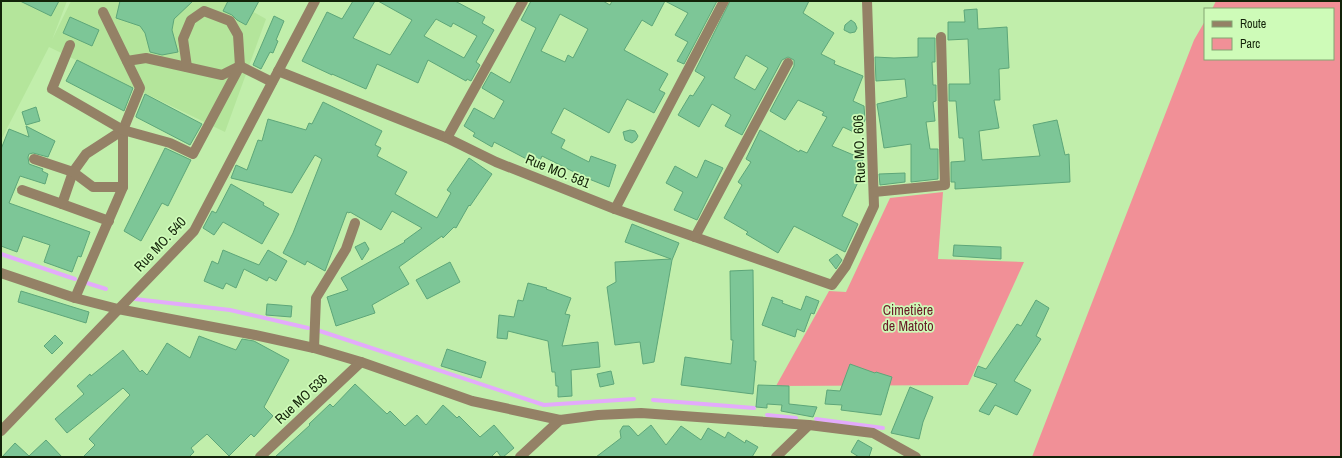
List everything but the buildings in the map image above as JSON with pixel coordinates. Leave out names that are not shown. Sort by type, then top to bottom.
[{"type":"street","name":"Rue MO. 540","points":[[1,431],[194,231],[315,1]]},
{"type":"street","points":[[447,138],[523,1]]},
{"type":"street","points":[[615,209],[724,1]]},
{"type":"street","name":"Rue MO. 606","points":[[832,284],[846,266],[874,206],[867,1]]},
{"type":"street","points":[[70,45],[52,89],[123,130],[170,143],[194,154],[240,66],[238,35],[230,21],[204,11],[191,20],[183,39],[187,67]]},
{"type":"street","points":[[75,298],[123,187],[123,130],[140,88],[102,12]]},
{"type":"street","points":[[874,192],[945,185],[941,37]]},
{"type":"street","points":[[126,62],[146,58],[222,75],[240,66]]},
{"type":"street","points":[[695,237],[788,62]]},
{"type":"street","points":[[240,66],[272,82]]},
{"type":"street","name":"Rue MO. 581","points":[[278,71],[447,138],[496,162],[615,209],[832,284]]},
{"type":"street","points":[[62,204],[73,172],[86,154],[123,130]]},
{"type":"street","points":[[34,159],[73,172],[93,187],[123,187]]},
{"type":"street","points":[[22,190],[109,221]]},
{"type":"street","points":[[314,348],[316,298],[346,250],[355,223]]},
{"type":"street","points":[[1,273],[75,298],[118,309],[256,335],[314,348],[361,362],[472,401],[560,420],[598,415],[641,413],[809,425],[873,433],[916,457]]},
{"type":"street","name":"Rue MO 538","points":[[260,457],[361,362]]},
{"type":"street","points":[[520,457],[560,420]]},
{"type":"street","points":[[776,457],[809,425]]},
{"type":"shaded area","points":[[1,1],[67,1],[52,40],[71,1],[234,1],[266,19],[225,132],[49,47],[1,140]]},
{"type":"green space","points":[[1216,1],[1341,1],[1341,457],[1032,457],[1194,40],[1204,23],[1204,60],[1334,60],[1334,8],[1212,8]]},
{"type":"green space","name":"Cimetière de Matoto","points":[[943,192],[938,259],[1024,262],[968,385],[776,386],[829,291],[846,292],[890,198]]},
{"type":"waterway","points":[[1,254],[75,279]]},
{"type":"waterway","points":[[87,283],[106,289]]},
{"type":"waterway","points":[[135,299],[230,310],[308,328]]},
{"type":"waterway","points":[[320,331],[544,405],[634,399]]},
{"type":"waterway","points":[[653,400],[754,408]]},
{"type":"waterway","points":[[767,415],[796,418]]},
{"type":"waterway","points":[[816,419],[883,428]]}]
